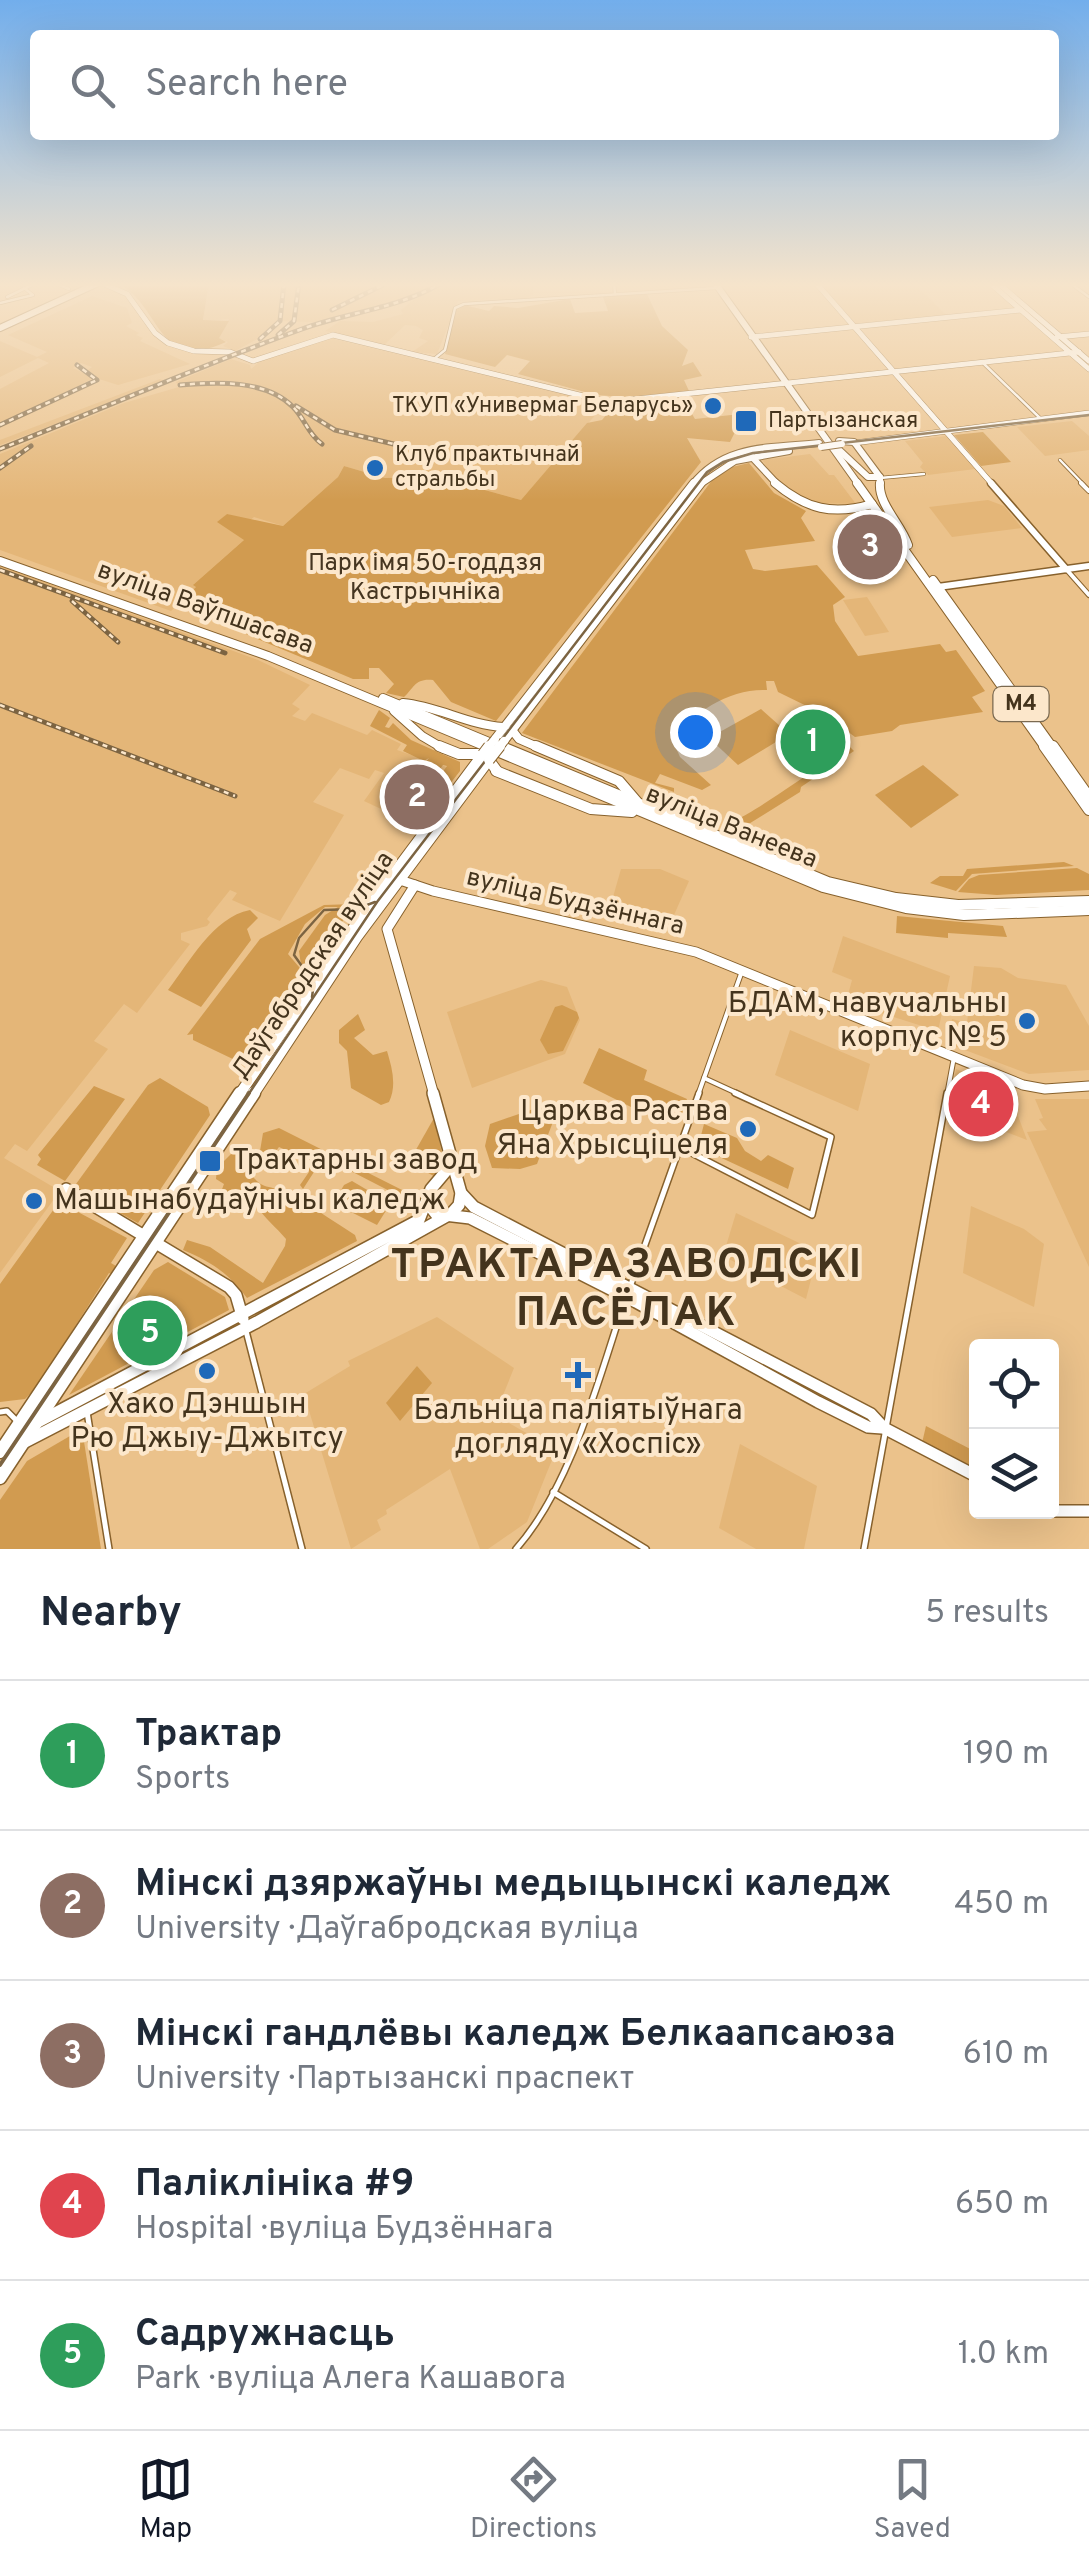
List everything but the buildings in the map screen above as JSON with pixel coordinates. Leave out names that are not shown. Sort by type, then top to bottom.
[{"type":"main road","name":"М4","points":[[767,355],[1089,797]]},
{"type":"main road","name":"М4","points":[[787,383],[844,443],[906,547]]},
{"type":"main road","name":"Даўгабродская вуліца","points":[[0,1452],[151,1240],[393,878],[498,739],[512,732],[704,479],[749,454],[844,443]]},
{"type":"main road","points":[[844,443],[868,477],[880,478]]},
{"type":"main road","points":[[844,443],[880,478],[879,494],[902,528],[906,547]]},
{"type":"main road","points":[[749,454],[778,489],[795,501],[828,510],[872,504]]},
{"type":"main road","points":[[862,508],[906,547]]},
{"type":"main road","name":"вуліца Ваўпшасава","points":[[0,559],[268,656],[376,702]]},
{"type":"main road","name":"вуліца Ваўпшасава","points":[[0,559],[270,653],[393,706]]},
{"type":"main road","name":"М4","points":[[934,586],[1089,810]]},
{"type":"main road","name":"вуліца Ванеева","points":[[376,702],[601,792],[824,888],[906,908],[984,915],[1089,910]]},
{"type":"main road","points":[[393,706],[437,706],[512,732],[611,777],[644,810]]},
{"type":"main road","points":[[393,706],[410,730],[464,755],[486,757],[497,771]]},
{"type":"main road","points":[[410,730],[411,723],[425,719],[427,710],[437,706]]},
{"type":"main road","points":[[487,726],[498,739],[512,732]]},
{"type":"main road","points":[[464,755],[474,772],[497,771],[594,810],[644,810]]},
{"type":"main road","points":[[594,810],[604,804],[601,792],[614,786],[611,777]]},
{"type":"main road","name":"вуліца Ванеева","points":[[644,810],[828,882],[905,901],[982,908],[1089,901]]},
{"type":"main road","name":"Даўгабродская вуліца","points":[[0,1478],[40,1421],[151,1240]]},
{"type":"street","points":[[236,355],[253,361],[270,355]]},
{"type":"street","points":[[414,355],[608,402],[1048,355]]},
{"type":"street","points":[[434,360],[439,355]]},
{"type":"street","points":[[879,355],[1089,595]]},
{"type":"street","points":[[983,362],[1041,418]]},
{"type":"street","points":[[844,443],[1089,413]]},
{"type":"street","points":[[1060,460],[1089,491]]},
{"type":"street","points":[[880,478],[924,474]]},
{"type":"street","points":[[934,586],[1089,566]]},
{"type":"street","name":"вуліца Будзённага","points":[[393,878],[667,942],[1034,1088],[1089,1086]]},
{"type":"street","points":[[0,1412],[7,1412],[19,1424],[25,1442],[86,1404],[460,1206],[460,1189],[386,929],[415,886]]},
{"type":"street","points":[[518,1548],[531,1538],[553,1492],[742,971]]},
{"type":"street","points":[[864,1549],[954,1056]]},
{"type":"street","points":[[680,1147],[812,1215],[831,1137],[704,1078]]},
{"type":"street","points":[[243,1322],[419,1220],[430,1189],[449,1160]]},
{"type":"street","points":[[438,1182],[449,1180],[474,1207],[534,1244]]},
{"type":"street","points":[[66,1189],[234,1290],[302,1549]]},
{"type":"street","points":[[428,1201],[432,1211],[464,1215],[534,1244],[628,1292],[818,1402],[868,1427],[884,1428],[969,1472]]},
{"type":"street","points":[[19,1424],[40,1421],[86,1404]]},
{"type":"street","points":[[86,1404],[109,1549]]},
{"type":"street","points":[[553,1492],[646,1549]]},
{"type":"street","points":[[1059,1512],[1089,1511]]},
{"type":"shaded area","points":[[0,355],[171,355],[190,364],[118,385],[99,379],[88,370],[92,367],[81,363],[73,368],[94,378],[0,425],[0,389],[49,363],[38,358],[0,377]]},
{"type":"shaded area","points":[[277,355],[402,355],[605,404],[521,500],[438,477],[385,478],[344,466],[338,477],[283,526],[254,517],[248,522],[227,514],[218,522],[245,539],[194,584],[197,586],[171,611],[0,550],[0,454],[124,403],[179,387],[176,382],[231,359],[250,365],[251,369]]},
{"type":"shaded area","points":[[160,379],[164,382],[0,445],[0,440]]},
{"type":"shaded area","points":[[1072,421],[1089,436],[1089,450],[1045,456],[1017,427]]},
{"type":"shaded area","points":[[946,436],[975,469],[928,475],[905,441]]},
{"type":"shaded area","points":[[810,454],[829,475],[834,475],[856,504],[811,503],[782,488],[762,460]]},
{"type":"shaded area","points":[[988,500],[1004,506],[1022,528],[952,537],[929,507]]},
{"type":"shaded area","points":[[0,566],[258,660],[310,685],[292,704],[300,709],[292,716],[305,721],[312,713],[367,735],[372,730],[401,744],[397,750],[447,767],[434,784],[438,787],[411,823],[364,801],[384,773],[375,770],[369,779],[340,768],[313,802],[344,815],[280,921],[232,900],[237,893],[230,890],[207,919],[207,926],[181,933],[181,940],[190,944],[137,1013],[124,1004],[94,1041],[108,1049],[27,1151],[15,1144],[4,1158],[60,1191],[0,1273]]},
{"type":"shaded area","points":[[867,597],[889,632],[865,636],[843,600]]},
{"type":"shaded area","points":[[621,869],[660,869],[689,881],[666,933],[607,918]]},
{"type":"shaded area","points":[[843,936],[950,976],[938,1031],[846,1002],[852,980],[832,972]]},
{"type":"shaded area","name":"БДАМ, навучальны корпус № 5","points":[[974,966],[1001,968],[1018,978],[1066,985],[1089,1026],[1089,1070],[1029,1074],[949,1044],[952,1019],[967,1023]]},
{"type":"shaded area","points":[[541,980],[567,987],[580,1020],[565,1054],[472,1088],[447,1012]]},
{"type":"shaded area","points":[[790,1030],[870,1064],[858,1111],[775,1075]]},
{"type":"shaded area","points":[[956,1069],[1009,1092],[1027,1140],[948,1110]]},
{"type":"shaded area","points":[[1035,1099],[1089,1099],[1089,1267],[1027,1132],[1047,1130],[1039,1119],[1043,1118]]},
{"type":"shaded area","points":[[971,1206],[1024,1229],[1044,1244],[1034,1307],[963,1273]]},
{"type":"shaded area","points":[[736,1213],[818,1252],[806,1299],[723,1256]]},
{"type":"shaded area","points":[[437,1317],[514,1368],[495,1415],[556,1450],[527,1522],[488,1549],[480,1549],[450,1469],[386,1510],[387,1514],[377,1520],[381,1530],[351,1549],[304,1394],[350,1366],[348,1361]]},
{"type":"shaded area","points":[[740,1444],[817,1486],[804,1549],[756,1549],[719,1528]]},
{"type":"green space","points":[[450,355],[507,355],[495,367]]},
{"type":"green space","points":[[508,355],[686,355],[682,366],[693,362],[702,376],[684,380],[689,391],[625,397],[596,395],[518,374],[530,361]]},
{"type":"green space","name":"Парк імя 50-годдзя Кастрычніка","points":[[663,399],[671,414],[692,414],[695,419],[740,414],[737,421],[745,413],[753,421],[740,422],[730,442],[687,438],[701,462],[496,721],[451,702],[433,680],[419,682],[404,697],[386,693],[394,684],[379,668],[369,668],[369,679],[353,679],[177,605],[196,587],[193,585],[244,540],[217,522],[227,514],[283,526],[338,477],[344,466],[385,478],[438,477],[521,500],[587,423],[602,420],[615,404]]},
{"type":"green space","points":[[983,432],[1011,462],[981,466],[954,435]]},
{"type":"green space","name":"Парк імя 50-годдзя Кастрычніка","points":[[749,463],[774,493],[806,511],[801,518],[815,541],[745,550],[753,569],[817,565],[845,597],[833,605],[835,621],[858,656],[940,644],[946,652],[956,650],[985,691],[972,697],[983,712],[900,725],[892,731],[855,737],[827,716],[778,692],[774,681],[766,681],[767,690],[726,698],[681,730],[673,741],[680,757],[711,785],[702,790],[660,774],[655,783],[674,788],[674,792],[522,733],[713,479],[732,467]]},
{"type":"green space","points":[[761,709],[789,734],[738,765],[709,738]]},
{"type":"green space","points":[[379,710],[390,718],[385,727],[393,723],[411,740],[460,762],[460,771],[446,789],[434,784],[447,766],[443,765],[430,782],[415,775],[429,758],[424,761],[403,751],[407,745],[370,726]]},
{"type":"green space","points":[[846,743],[854,751],[801,787],[800,792],[747,825],[739,818],[842,752]]},
{"type":"green space","points":[[923,765],[959,795],[911,828],[875,795]]},
{"type":"green space","points":[[1064,862],[1074,866],[972,874],[956,891],[930,883],[940,876],[963,876],[967,869]]},
{"type":"green space","points":[[1077,868],[1089,874],[1089,890],[997,895],[958,892],[969,879],[979,875]]},
{"type":"green space","points":[[355,904],[325,907],[305,924],[288,954],[305,974],[247,1060],[237,1061],[193,1040],[193,1034],[187,1035],[260,939],[324,905]]},
{"type":"green space","points":[[338,907],[351,909],[308,971],[301,965],[299,951],[325,915]]},
{"type":"green space","points":[[250,910],[258,918],[247,929],[251,940],[201,1007],[168,990],[213,931]]},
{"type":"green space","points":[[897,916],[1003,926],[1007,937],[948,933],[948,938],[896,933]]},
{"type":"green space","points":[[562,1005],[577,1012],[579,1018],[563,1051],[548,1054],[540,1040],[555,1007]]},
{"type":"green space","points":[[358,1014],[365,1030],[354,1038],[373,1055],[387,1051],[391,1064],[391,1096],[389,1102],[381,1105],[351,1088],[347,1051],[339,1043],[339,1030]]},
{"type":"green space","points":[[599,1048],[647,1070],[644,1080],[687,1099],[680,1118],[639,1099],[635,1109],[583,1083]]},
{"type":"green space","points":[[160,1078],[208,1107],[210,1115],[138,1223],[82,1192],[76,1184],[148,1085]]},
{"type":"green space","points":[[94,1086],[125,1099],[65,1181],[37,1165],[41,1159],[38,1155]]},
{"type":"green space","points":[[548,1104],[554,1119],[537,1164],[520,1169],[492,1168],[485,1146],[490,1124]]},
{"type":"green space","points":[[434,1118],[445,1166],[437,1178],[409,1162]]},
{"type":"green space","points":[[704,1124],[737,1138],[745,1151],[761,1161],[768,1155],[794,1168],[788,1189],[698,1147]]},
{"type":"green space","points":[[279,1128],[414,1196],[409,1201],[341,1166],[333,1168],[321,1161],[303,1189],[300,1185],[309,1172],[303,1158],[279,1147],[267,1163],[258,1164],[255,1157],[263,1133]]},
{"type":"green space","points":[[234,1151],[240,1152],[259,1183],[300,1199],[355,1235],[357,1241],[247,1298],[219,1270],[183,1250],[187,1240],[210,1247],[263,1283],[285,1246],[286,1239],[256,1205],[243,1206],[221,1192],[224,1184],[216,1179],[217,1168]]},
{"type":"green space","points":[[352,1181],[386,1201],[387,1209],[377,1225],[339,1206],[337,1197],[344,1185]]},
{"type":"green space","points":[[59,1202],[127,1238],[111,1263],[116,1266],[113,1275],[109,1273],[36,1388],[25,1399],[0,1402],[0,1284]]},
{"type":"green space","points":[[168,1262],[225,1297],[229,1310],[69,1395],[154,1270]]},
{"type":"green space","points":[[417,1366],[432,1383],[400,1421],[386,1403]]},
{"type":"green space","points":[[926,1426],[969,1448],[969,1467],[922,1443]]},
{"type":"green space","points":[[82,1429],[101,1549],[0,1549],[0,1500],[27,1461]]},
{"type":"tram line","points":[[248,1095],[377,902],[707,472],[723,462],[753,453],[1089,415]]},
{"type":"tram line","points":[[312,997],[314,983],[294,955],[299,938],[324,910],[356,909],[375,902]]},
{"type":"tram line","points":[[0,1465],[249,1093]]},
{"type":"railway","points":[[0,449],[233,355]]},
{"type":"railway","points":[[0,425],[97,380],[77,365]]},
{"type":"railway","points":[[180,385],[224,383],[269,391],[293,407],[322,444]]},
{"type":"railway","points":[[296,406],[335,430],[402,446]]},
{"type":"railway","points":[[0,468],[31,446]]},
{"type":"railway","points":[[0,570],[225,653]]},
{"type":"railway","points":[[72,601],[118,642]]},
{"type":"railway","points":[[0,705],[235,796]]},
{"type":"place","name":"ТКУП «Универмаг Беларусь»","points":[[713,406]]},
{"type":"place","name":"Партызанская","points":[[746,421]]},
{"type":"place","name":"Клуб практычнай стральбы","points":[[375,468]]},
{"type":"place","name":"Мінскі гандлёвы каледж Белкаапсаюза","points":[[870,547]]},
{"type":"place","name":"Трактар","points":[[813,742]]},
{"type":"place","name":"Мінскі дзяржаўны медыцынскі каледж","points":[[417,797]]},
{"type":"place","name":"БДАМ, навучальны корпус № 5","points":[[1027,1021]]},
{"type":"place","name":"Паліклініка #9","points":[[981,1104]]},
{"type":"place","name":"Царква Раства Яна Хрысціцеля","points":[[748,1129]]},
{"type":"place","name":"Трактарны завод","points":[[210,1161]]},
{"type":"place","name":"Машынабудаўнічы каледж","points":[[34,1201]]},
{"type":"place","name":"Садружнасць","points":[[150,1333]]},
{"type":"place","name":"Хако Дэншын Рю Джыу-Джытсу","points":[[207,1371]]},
{"type":"place","name":"Бальніца паліятыўнага догляду «Хоспіс»","points":[[578,1375]]},
{"type":"district","name":"ТРАКТАРАЗАВОДСКІ ПАСЁЛАК","points":[[627,1290]]}]
